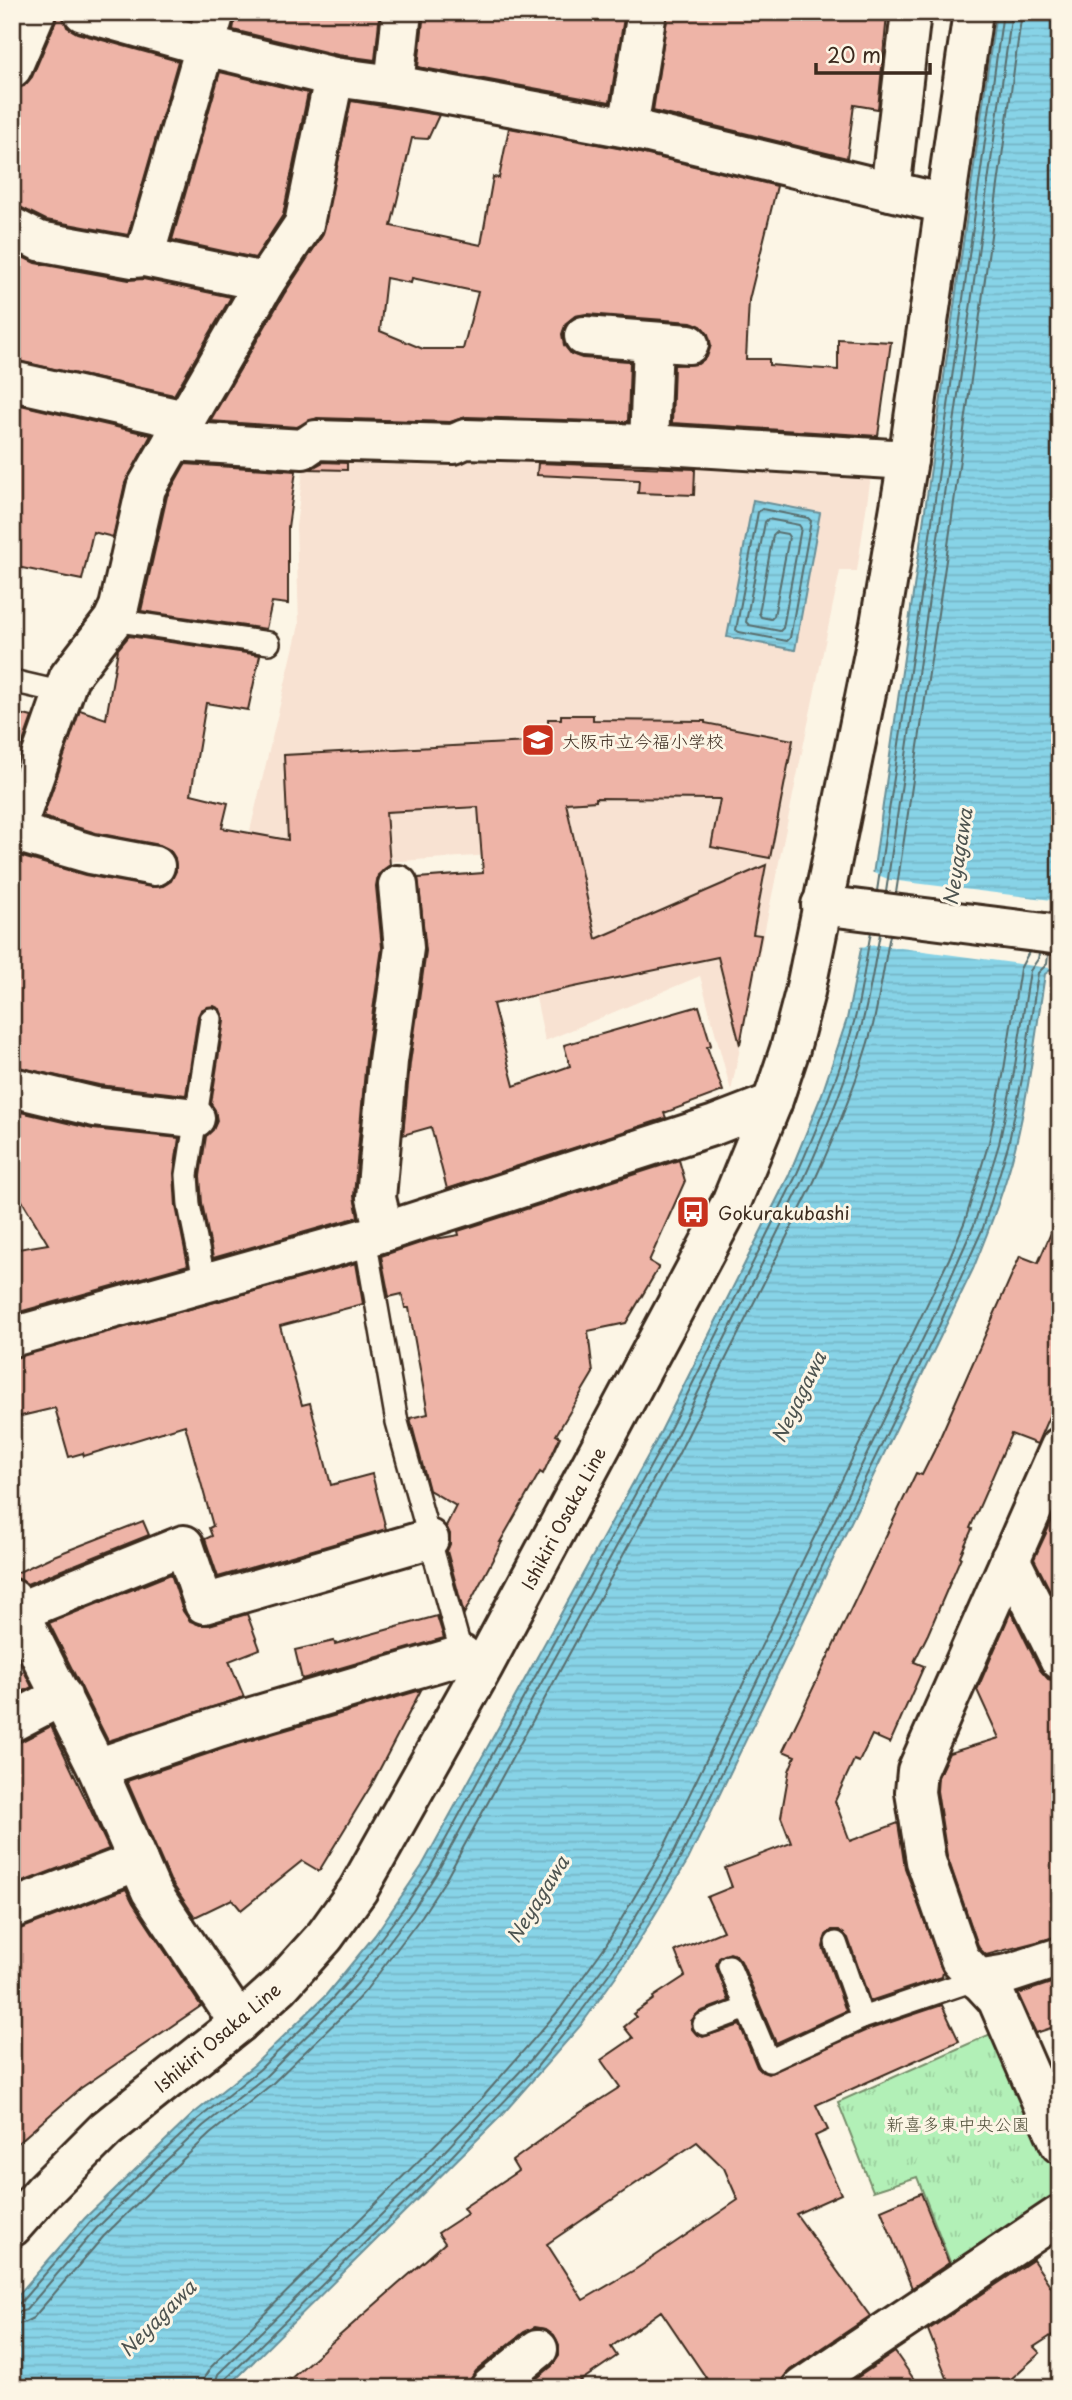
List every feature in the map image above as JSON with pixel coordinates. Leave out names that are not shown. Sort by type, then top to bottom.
[{"type":"street","points":[[12,68],[36,12]]},
{"type":"street","points":[[83,12],[210,29],[334,77],[394,85],[628,128],[945,204]]},
{"type":"street","points":[[394,85],[402,12]]},
{"type":"street","points":[[628,128],[647,12]]},
{"type":"street","points":[[890,191],[911,12]]},
{"type":"street","name":"Ishikiri Osaka Line","points":[[12,2227],[106,2129],[239,2023],[303,1962],[358,1890],[473,1661],[714,1238],[737,1191],[772,1103],[805,992],[880,624],[908,460],[973,12]]},
{"type":"street","points":[[144,257],[210,29]]},
{"type":"street","points":[[155,866],[90,854],[12,829],[22,814],[69,677],[113,620],[119,607],[146,488],[265,282],[304,224],[334,77]]},
{"type":"street","points":[[12,227],[39,241],[133,258],[144,257],[265,282]]},
{"type":"street","points":[[584,336],[671,343],[649,444]]},
{"type":"street","points":[[12,380],[179,430],[303,449],[316,440],[454,444],[465,439],[649,444],[908,460]]},
{"type":"street","points":[[375,1235],[388,1061],[404,948],[398,885]]},
{"type":"street","points":[[821,905],[1060,935]]},
{"type":"street","points":[[12,1087],[95,1107],[195,1118]]},
{"type":"street","points":[[12,1337],[375,1235],[715,1125],[772,1103]]},
{"type":"street","points":[[1060,1447],[1051,1485],[1010,1559],[917,1771],[915,1792],[926,1861],[960,1959],[997,1999],[1060,2144]]},
{"type":"street","points":[[239,2023],[151,1891],[97,1768],[17,1612],[184,1545],[204,1604],[429,1539]]},
{"type":"street","points":[[1010,1559],[1060,1660]]},
{"type":"street","points":[[97,1768],[218,1727],[473,1661]]},
{"type":"street","points":[[12,1722],[62,1696]]},
{"type":"street","points":[[12,1909],[138,1861]]},
{"type":"street","points":[[977,1979],[1008,1974],[1060,1958]]},
{"type":"street","points":[[802,2388],[846,2375],[1060,2215]]},
{"type":"street","points":[[490,2388],[538,2349]]},
{"type":"lane","points":[[113,620],[269,643]]},
{"type":"lane","points":[[12,681],[64,693]]},
{"type":"lane","points":[[205,1283],[189,1205],[187,1175],[211,1019]]},
{"type":"lane","points":[[375,1235],[397,1422],[429,1539],[473,1661]]},
{"type":"lane","points":[[836,1943],[862,2018]]},
{"type":"lane","points":[[729,1966],[769,2061],[862,2018],[977,1979]]},
{"type":"lane","points":[[704,2024],[747,2008]]},
{"type":"shaded area","name":"大阪市立今福小学校","points":[[316,446],[861,464],[871,476],[857,571],[840,571],[731,1091],[700,976],[545,1041],[506,854],[310,867],[243,860],[299,625],[296,526],[305,456]]},
{"type":"green space","name":"新喜多東中央公園","points":[[995,2032],[1028,2115],[1059,2181],[1056,2199],[952,2267],[917,2177],[873,2191],[838,2102]]},
{"type":"water","name":"Neyagawa","points":[[996,12],[1060,12],[1060,902],[1053,968],[1045,974],[1020,1127],[1006,1179],[973,1269],[688,1860],[628,1959],[581,2025],[501,2116],[227,2388],[12,2388],[12,2302],[85,2218],[192,2115],[254,2065],[326,1995],[375,1935],[422,1866],[655,1443],[789,1175],[822,1094],[847,1019],[866,924]]},
{"type":"water","points":[[753,500],[820,513],[795,650],[727,637]]},
{"type":"pier","points":[[869,871],[890,880],[1060,901],[1057,969],[879,945],[858,947]]},
{"type":"building","points":[[57,12],[62,12],[67,27],[77,33],[178,61],[128,235],[46,220],[12,205],[12,89],[24,86],[32,77],[56,21]]},
{"type":"building","points":[[165,12],[192,12],[190,19]]},
{"type":"building","points":[[236,12],[380,12],[375,60],[338,55],[233,30]]},
{"type":"building","points":[[424,12],[625,12],[610,102],[418,67]]},
{"type":"building","points":[[668,12],[870,12],[887,15],[878,109],[854,105],[847,158],[653,111]]},
{"type":"building","points":[[220,72],[308,93],[283,215],[255,258],[172,240]]},
{"type":"building","points":[[351,101],[439,115],[428,139],[412,138],[391,226],[481,245],[493,177],[499,178],[509,128],[623,149],[777,186],[749,300],[746,359],[769,359],[769,365],[838,370],[838,339],[891,342],[878,436],[672,423],[674,365],[698,364],[707,357],[711,345],[708,334],[701,326],[691,322],[586,314],[575,316],[566,323],[562,334],[564,345],[571,354],[582,358],[630,361],[628,422],[466,417],[450,422],[317,418],[297,427],[210,421],[284,294],[322,236]],"holes":[[[386,278],[411,283],[412,278],[478,292],[463,349],[423,349],[380,331]]]},
{"type":"building","points":[[12,252],[35,263],[129,280],[143,279],[231,297],[174,395],[12,360]]},
{"type":"building","points":[[12,403],[151,435],[125,483],[113,537],[93,532],[82,580],[12,566]]},
{"type":"building","points":[[323,462],[347,463],[347,470],[310,469]]},
{"type":"building","points":[[538,463],[695,469],[694,495],[638,493],[639,480],[537,475]]},
{"type":"building","points":[[185,464],[296,471],[288,527],[288,604],[272,602],[266,629],[141,611],[167,496]]},
{"type":"building","points":[[129,636],[260,655],[248,710],[206,703],[191,794],[228,803],[222,828],[288,840],[284,755],[548,741],[548,719],[561,719],[561,715],[593,715],[593,720],[705,721],[793,740],[770,858],[711,847],[720,799],[596,798],[596,801],[566,803],[596,939],[766,865],[753,934],[761,935],[740,1045],[718,957],[493,1004],[514,1086],[570,1066],[564,1045],[699,1006],[711,1045],[707,1047],[723,1091],[664,1113],[666,1118],[447,1189],[431,1127],[403,1135],[426,951],[418,878],[483,873],[478,807],[386,812],[390,865],[378,875],[376,886],[382,948],[366,1059],[354,1196],[358,1217],[213,1258],[202,1203],[200,1176],[206,1136],[217,1121],[211,1104],[224,1021],[220,1009],[207,1007],[201,1010],[198,1016],[186,1095],[99,1085],[12,1066],[12,854],[85,875],[151,887],[163,886],[171,881],[176,871],[175,858],[170,850],[160,845],[96,833],[43,817],[80,710],[106,719],[118,649]]},
{"type":"building","points":[[12,712],[32,717],[12,773]]},
{"type":"building","points":[[12,1110],[93,1129],[179,1138],[174,1173],[176,1206],[188,1265],[12,1314],[12,1250],[48,1244],[12,1184]]},
{"type":"building","points":[[679,1160],[685,1181],[649,1261],[659,1267],[626,1323],[588,1331],[593,1373],[556,1435],[560,1437],[543,1474],[540,1472],[500,1542],[464,1614],[447,1551],[450,1534],[446,1526],[456,1506],[429,1490],[410,1418],[428,1414],[409,1308],[405,1308],[402,1294],[389,1297],[381,1256],[429,1240],[459,1235],[458,1231]]},
{"type":"building","points":[[1060,1212],[1060,1391],[1037,1444],[1011,1434],[970,1528],[972,1529],[961,1557],[914,1662],[924,1666],[890,1743],[872,1735],[859,1762],[854,1760],[835,1801],[850,1841],[898,1823],[905,1868],[943,1972],[942,1977],[870,2001],[848,1938],[839,1930],[832,1930],[826,1935],[823,1947],[846,2011],[776,2043],[741,1961],[730,1953],[719,1958],[716,1965],[729,2001],[699,2012],[691,2021],[692,2029],[703,2037],[740,2025],[757,2067],[768,2074],[867,2030],[942,2005],[959,2041],[816,2105],[828,2130],[815,2136],[841,2194],[796,2214],[870,2316],[790,2370],[783,2378],[780,2388],[713,2388],[661,2311],[611,2347],[617,2356],[570,2388],[525,2388],[552,2366],[559,2356],[559,2345],[554,2335],[546,2329],[535,2327],[524,2332],[476,2371],[470,2380],[469,2388],[280,2388],[445,2243],[438,2233],[467,2214],[463,2208],[518,2171],[512,2161],[620,2087],[601,2060],[633,2038],[624,2027],[636,2017],[633,2014],[685,1976],[675,1951],[723,1931],[707,1897],[732,1887],[725,1868],[791,1843],[781,1817],[789,1771],[795,1756],[783,1751],[916,1473],[922,1475],[934,1451],[1020,1256],[1038,1263]],"holes":[[[697,2142],[724,2168],[738,2200],[636,2269],[583,2300],[547,2244]]]},
{"type":"building","points":[[356,1263],[363,1304],[280,1326],[302,1405],[310,1403],[331,1485],[372,1474],[386,1529],[218,1577],[205,1539],[212,1536],[209,1528],[213,1526],[185,1425],[84,1456],[83,1453],[69,1457],[55,1408],[17,1417],[12,1397],[12,1358]]},
{"type":"building","points":[[1060,1507],[1060,1610],[1034,1559]]},
{"type":"building","points":[[143,1521],[149,1535],[27,1584],[12,1575],[51,1557]]},
{"type":"building","points":[[171,1574],[183,1611],[190,1621],[209,1625],[247,1614],[260,1649],[229,1661],[244,1697],[108,1741],[49,1623]]},
{"type":"building","points":[[1011,1611],[1040,1670],[1048,1679],[1060,1682],[1060,1936],[986,1955],[979,1948],[947,1856],[937,1791],[938,1777],[949,1753],[999,1738],[977,1690]]},
{"type":"building","points":[[437,1616],[444,1638],[302,1679],[295,1650],[334,1641],[335,1644]]},
{"type":"building","points":[[24,1671],[32,1687],[12,1697],[12,1677]]},
{"type":"building","points":[[421,1690],[372,1784],[319,1871],[302,1861],[241,1910],[232,1899],[195,1917],[170,1880],[127,1781],[225,1748]]},
{"type":"building","points":[[51,1726],[109,1849],[12,1886],[12,1744]]},
{"type":"building","points":[[126,1889],[201,2006],[81,2088],[12,2148],[12,1930]]},
{"type":"building","points":[[1060,1980],[1060,2025],[1036,2033],[1018,1994]]},
{"type":"building","points":[[921,2193],[949,2263],[912,2288],[881,2210]]},
{"type":"building","points":[[1033,2260],[1060,2300],[1060,2330],[1034,2347],[1040,2353],[1001,2388],[951,2388],[928,2330]]},
{"type":"building","points":[[895,2352],[920,2388],[842,2388]]},
{"type":"place","name":"大阪市立今福小学校","points":[[538,740]]},
{"type":"place","name":"Gokurakubashi","points":[[693,1212]]}]
